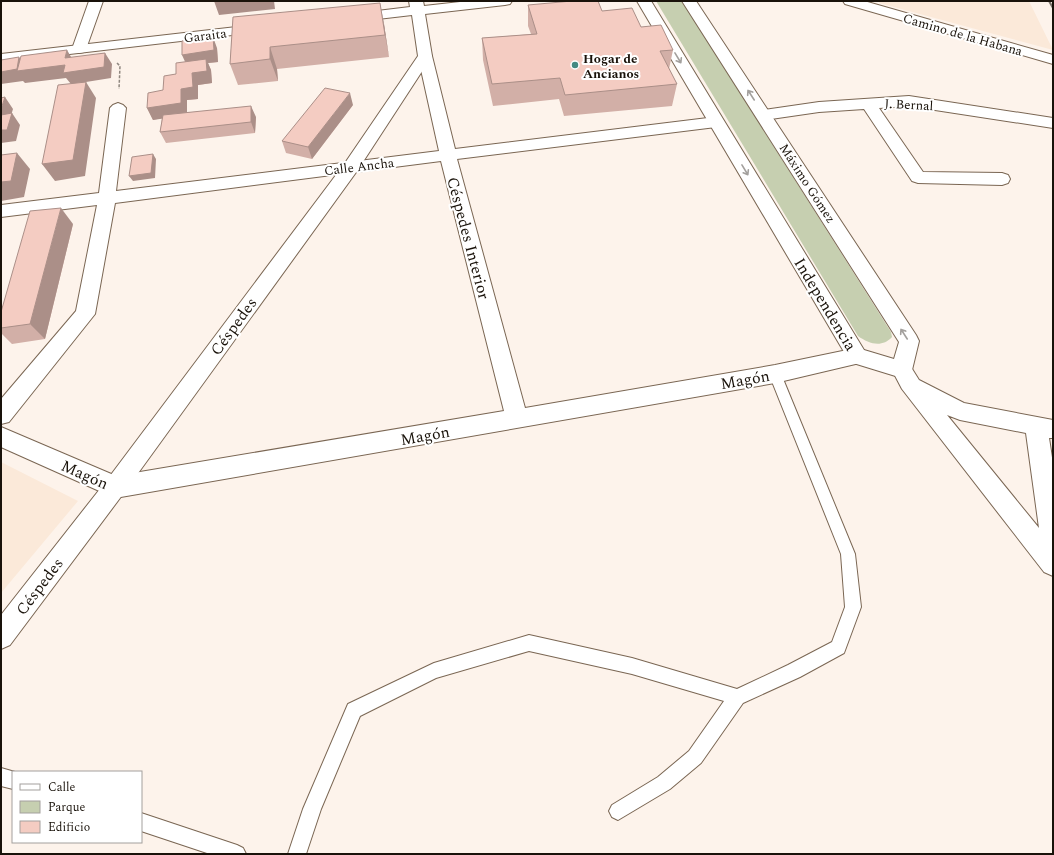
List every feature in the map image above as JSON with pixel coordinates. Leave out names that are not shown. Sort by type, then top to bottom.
[{"type":"street","points":[[79,49],[96,1]]},
{"type":"street","points":[[339,19],[416,6],[505,1]]},
{"type":"street","name":"Independencia","points":[[644,1],[858,356],[906,377]]},
{"type":"street","name":"Máximo Gómez","points":[[689,1],[909,341],[906,377]]},
{"type":"street","name":"Camino de la Habana","points":[[850,1],[1053,60]]},
{"type":"street","points":[[416,6],[425,56]]},
{"type":"street","name":"Garaita","points":[[1,58],[277,26]]},
{"type":"street","name":"Céspedes Interior","points":[[425,56],[448,156],[517,419]]},
{"type":"street","name":"Céspedes","points":[[1,636],[115,487],[351,167],[425,56]]},
{"type":"street","name":"J. Bernal","points":[[764,115],[868,103],[909,101],[1053,123]]},
{"type":"street","points":[[868,103],[918,177],[1002,179]]},
{"type":"street","points":[[1,415],[86,314],[107,197],[118,108]]},
{"type":"street","name":"Calle Ancha","points":[[1,212],[107,197],[716,122]]},
{"type":"street","name":"Magón","points":[[1,437],[115,487],[775,374],[858,356]]},
{"type":"street","points":[[906,377],[929,395],[960,411],[1044,428],[1053,538]]},
{"type":"street","points":[[906,377],[1053,564]]},
{"type":"lane","points":[[618,811],[664,784],[695,757],[738,697],[794,671],[838,647],[853,607],[848,554],[775,374]]},
{"type":"lane","points":[[298,854],[312,809],[354,710],[434,671],[529,643],[632,666],[738,697]]},
{"type":"lane","points":[[1,777],[12,780]]},
{"type":"lane","points":[[142,822],[238,854]]},
{"type":"path","points":[[106,46],[120,66],[118,108]]},
{"type":"shaded area","points":[[880,1],[1029,1],[1053,50],[879,3]]},
{"type":"shaded area","points":[[1,462],[78,501],[1,593]]},
{"type":"green space","points":[[656,1],[682,1],[891,332],[892,337],[884,343],[871,343],[858,336]]},
{"type":"building","name":"Hogar de Ancianos","points":[[572,1],[598,1],[602,11],[632,8],[641,27],[661,25],[673,50],[660,51],[677,84],[565,95],[560,78],[492,84],[482,38],[537,34],[528,5]]},
{"type":"building","points":[[380,3],[385,35],[270,47],[270,59],[230,64],[233,17]]},
{"type":"building","points":[[213,37],[214,50],[182,55],[182,41]]},
{"type":"building","points":[[67,50],[65,58],[105,53],[104,67],[63,73],[65,65],[17,71],[21,56]]},
{"type":"building","points":[[19,57],[17,69],[1,72],[1,60]]},
{"type":"building","points":[[206,59],[207,71],[192,73],[193,87],[181,89],[181,103],[147,108],[148,93],[163,90],[164,76],[176,74],[176,63]]},
{"type":"building","points":[[86,82],[73,160],[42,164],[58,85]]},
{"type":"building","points":[[325,88],[350,93],[308,147],[282,141]]},
{"type":"building","points":[[5,97],[1,109],[1,98]]},
{"type":"building","points":[[251,106],[251,122],[160,132],[163,115]]},
{"type":"building","points":[[12,113],[7,130],[1,130],[1,115]]},
{"type":"building","points":[[17,153],[11,181],[1,182],[1,155]]},
{"type":"building","points":[[153,154],[151,173],[129,176],[132,157]]},
{"type":"building","points":[[61,208],[30,324],[1,328],[1,312],[30,211]]},
{"type":"railway","points":[[1049,1],[1053,8]]},
{"type":"place","name":"Hogar de Ancianos","points":[[575,65]]}]
